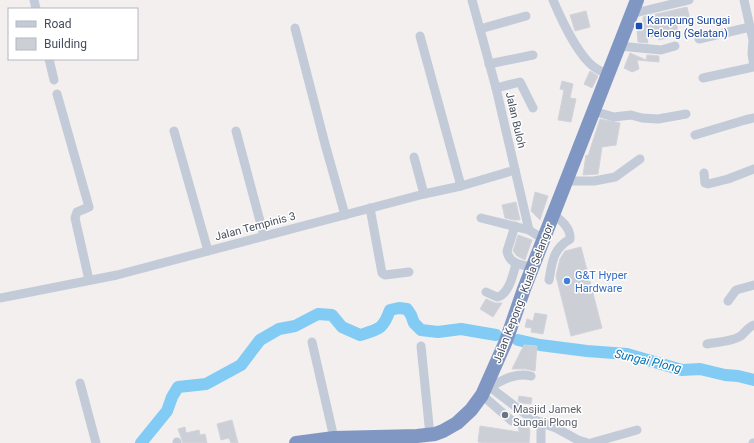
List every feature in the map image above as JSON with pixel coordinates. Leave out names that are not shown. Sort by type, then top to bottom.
[{"type":"highway","name":"Jalan Kepong - Kuala Selangor","points":[[297,443],[334,438],[361,440],[434,437],[457,423],[471,410],[486,389],[506,341],[532,267],[635,4]]},
{"type":"street","name":"Jalan Buloh","points":[[472,0],[496,88],[529,230]]},
{"type":"street","points":[[553,0],[572,39],[589,63],[595,68],[608,74]]},
{"type":"street","points":[[635,4],[689,0]]},
{"type":"street","points":[[702,78],[754,66],[750,27],[744,0]]},
{"type":"street","points":[[480,29],[526,16]]},
{"type":"street","points":[[699,39],[750,27]]},
{"type":"street","points":[[295,28],[325,144],[346,215]]},
{"type":"street","points":[[420,36],[461,186]]},
{"type":"street","points":[[619,46],[661,50],[675,46]]},
{"type":"street","points":[[489,64],[533,55]]},
{"type":"street","points":[[49,60],[54,80]]},
{"type":"street","points":[[496,88],[520,82],[533,108]]},
{"type":"street","points":[[57,94],[89,207],[77,212],[75,218],[89,280]]},
{"type":"street","points":[[593,111],[614,117],[630,115],[642,118],[658,119],[686,114]]},
{"type":"street","points":[[695,135],[754,118]]},
{"type":"street","points":[[174,131],[208,251]]},
{"type":"street","points":[[236,131],[264,236]]},
{"type":"street","points":[[414,157],[424,194]]},
{"type":"street","points":[[566,181],[594,181],[615,178],[640,159]]},
{"type":"street","points":[[704,173],[705,183],[710,184],[754,169]]},
{"type":"street","name":"Jalan Tempinis 3","points":[[0,298],[117,275],[424,194],[461,186],[515,170]]},
{"type":"street","points":[[370,208],[382,273],[385,275],[409,272]]},
{"type":"street","points":[[549,280],[552,260],[559,247],[570,239],[571,233],[563,222],[553,214]]},
{"type":"street","points":[[481,218],[529,230],[543,239]]},
{"type":"street","points":[[515,226],[507,251],[509,258],[516,264],[532,267]]},
{"type":"street","points":[[486,292],[497,297],[504,294],[511,282],[516,264]]},
{"type":"street","points":[[511,282],[524,289]]},
{"type":"street","points":[[728,302],[736,290],[754,285]]},
{"type":"street","points":[[707,344],[734,339],[741,336],[750,326],[754,325]]},
{"type":"street","points":[[312,342],[334,438]]},
{"type":"street","points":[[421,346],[434,437]]},
{"type":"street","points":[[486,389],[510,377],[523,374],[531,376]]},
{"type":"street","points":[[503,396],[510,377]]},
{"type":"street","points":[[80,383],[96,443]]},
{"type":"street","points":[[486,389],[503,396],[532,419],[589,443],[636,430]]},
{"type":"street","points":[[486,389],[512,421]]},
{"type":"street","points":[[541,422],[541,443]]},
{"type":"building","points":[[687,7],[690,19],[676,22],[679,35],[659,40],[658,35],[647,38],[648,43],[638,42],[637,30],[642,29],[640,22],[643,21],[643,17]]},
{"type":"building","points":[[586,11],[590,27],[575,31],[570,15]]},
{"type":"building","points":[[630,53],[646,60],[647,55],[659,56],[659,62],[637,60],[639,69],[632,72],[624,68]]},
{"type":"building","points":[[590,71],[598,76],[592,88],[584,84]]},
{"type":"building","points":[[562,81],[573,84],[570,98],[576,99],[571,122],[558,120],[564,90],[560,89]]},
{"type":"building","points":[[600,119],[620,123],[616,145],[602,147],[598,174],[583,175],[586,155],[588,156]]},
{"type":"building","points":[[535,192],[548,196],[540,220],[531,211]]},
{"type":"building","points":[[516,202],[520,220],[505,218],[502,205]]},
{"type":"building","points":[[518,235],[532,240],[525,260],[517,256],[513,251]]},
{"type":"building","points":[[581,247],[602,328],[571,336],[556,276],[560,259],[565,251]]},
{"type":"building","points":[[486,299],[495,303],[502,303],[493,317],[480,309]]},
{"type":"building","points":[[535,313],[547,315],[543,334],[531,332],[532,328],[525,327],[527,319],[533,321]]},
{"type":"building","points":[[524,345],[537,346],[535,371],[526,369],[512,369]]},
{"type":"building","points":[[519,396],[532,398],[531,404],[521,403],[518,401]]},
{"type":"building","points":[[232,420],[238,443],[231,443],[229,438],[221,440],[217,424]]},
{"type":"building","points":[[523,420],[528,423],[530,432],[529,443],[478,442],[480,426],[519,432],[518,421]]},
{"type":"building","points":[[185,427],[186,433],[199,430],[200,435],[205,434],[207,443],[183,443],[178,429]]},
{"type":"waterway","name":"Sungai Plong","points":[[141,443],[167,411],[172,397],[178,387],[206,384],[241,365],[260,340],[279,329],[295,326],[318,314],[332,315],[342,327],[360,335],[383,325],[390,310],[399,308],[407,309],[414,323],[421,330],[438,332],[461,329],[496,335]]},
{"type":"waterway","name":"Sungai Plong","points":[[518,340],[540,345],[627,354],[682,370],[700,369],[754,380]]},
{"type":"place","name":"Kampung Sungai Pelong (Selatan)","points":[[639,26]]},
{"type":"place","name":"G&T Hyper Hardware","points":[[567,281]]},
{"type":"place","name":"Masjid Jamek Sungai Plong","points":[[505,415]]}]
